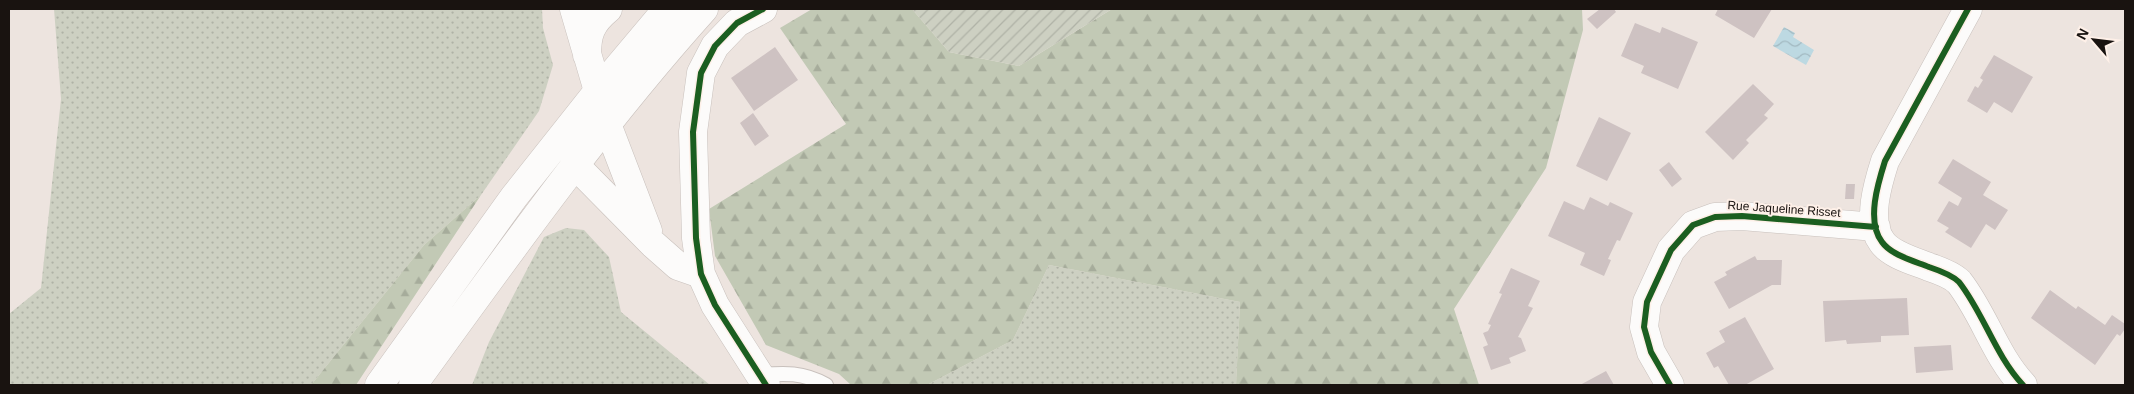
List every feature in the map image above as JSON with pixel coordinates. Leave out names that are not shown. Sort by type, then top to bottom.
[{"type":"street","points":[[574,9],[601,109],[653,244]]},
{"type":"street","points":[[587,57],[587,38],[598,17],[608,9]]},
{"type":"street","points":[[379,385],[514,197],[704,9]]},
{"type":"street","points":[[762,380],[715,304],[701,274],[696,238],[693,132],[701,73],[715,46],[737,23],[763,9]]},
{"type":"street","points":[[1968,9],[1885,161],[1877,186],[1874,209],[1876,227],[1882,242],[1896,253],[1956,279],[1971,298],[2003,358],[2023,385]]},
{"type":"street","points":[[413,385],[503,261],[576,166],[601,109],[666,10]]},
{"type":"street","points":[[576,166],[653,244],[678,266],[701,274]]},
{"type":"street","name":"Rue Jaqueline Risset","points":[[1670,385],[1651,352],[1644,327],[1647,302],[1671,250],[1693,225],[1715,216],[1742,216],[1876,227]]},
{"type":"lane","points":[[762,380],[786,373],[812,377],[826,385]]},
{"type":"shaded area","points":[[54,9],[542,9],[543,28],[553,65],[539,111],[481,195],[424,245],[311,385],[9,385],[9,314],[41,288],[61,99]]},
{"type":"shaded area","points":[[912,9],[1112,9],[1019,66],[949,52]]},
{"type":"shaded area","points":[[566,228],[584,230],[609,257],[621,312],[710,385],[472,385],[489,342],[544,237]]},
{"type":"shaded area","points":[[1049,265],[1240,302],[1236,385],[927,385],[1013,340]]},
{"type":"green space","points":[[812,9],[912,9],[949,52],[1019,66],[1112,9],[1582,9],[1583,30],[1546,168],[1454,309],[1479,385],[1236,385],[1240,302],[1049,265],[1013,340],[927,385],[851,385],[839,374],[766,345],[715,256],[709,209],[846,124],[780,28]]},
{"type":"green space","points":[[481,195],[356,385],[311,385],[424,245]]},
{"type":"water","points":[[1784,27],[1795,33],[1793,37],[1814,50],[1806,65],[1773,46]]},
{"type":"building","points":[[1600,9],[1614,9],[1616,12],[1597,29],[1587,19]]},
{"type":"building","points":[[1718,9],[1772,9],[1754,38],[1715,15]]},
{"type":"building","points":[[1635,23],[1660,33],[1662,27],[1698,42],[1678,89],[1641,73],[1644,66],[1621,56]]},
{"type":"building","points":[[775,47],[798,80],[754,111],[731,78]]},
{"type":"building","points":[[1994,55],[2033,77],[2012,113],[1994,102],[1987,113],[1967,101],[1975,86],[1978,88],[1983,80],[1980,78]]},
{"type":"building","points":[[1753,84],[1774,104],[1764,115],[1768,118],[1746,140],[1749,143],[1733,160],[1705,132]]},
{"type":"building","points":[[753,113],[769,136],[755,146],[740,123]]},
{"type":"building","points":[[1599,117],[1631,133],[1607,181],[1576,166]]},
{"type":"building","points":[[1953,159],[1991,182],[1983,195],[2008,210],[1995,230],[1986,224],[1971,248],[1945,232],[1949,228],[1937,221],[1949,201],[1958,206],[1962,198],[1938,183]]},
{"type":"building","points":[[1669,162],[1682,179],[1672,187],[1659,170]]},
{"type":"building","points":[[1846,184],[1855,184],[1854,199],[1845,199]]},
{"type":"building","points":[[1590,197],[1608,206],[1610,202],[1633,213],[1620,241],[1617,240],[1608,259],[1611,260],[1604,276],[1580,265],[1585,253],[1548,236],[1564,201],[1584,210]]},
{"type":"building","points":[[1755,256],[1757,260],[1782,260],[1781,285],[1772,285],[1729,309],[1714,282],[1727,275],[1725,272]]},
{"type":"building","points":[[1511,268],[1540,281],[1528,306],[1533,308],[1518,337],[1521,338],[1526,351],[1509,358],[1511,363],[1491,370],[1483,347],[1488,345],[1483,333],[1488,331],[1491,325],[1488,324],[1502,294],[1499,293]]},
{"type":"building","points":[[2050,290],[2076,309],[2078,306],[2105,325],[2112,315],[2125,324],[2125,329],[2120,336],[2117,334],[2095,365],[2031,318]]},
{"type":"building","points":[[1907,298],[1909,335],[1881,336],[1881,342],[1847,344],[1846,340],[1825,342],[1823,301]]},
{"type":"building","points":[[1745,317],[1774,369],[1745,385],[1729,385],[1718,366],[1714,368],[1706,353],[1725,342],[1719,331]]},
{"type":"building","points":[[1951,345],[1953,370],[1916,373],[1914,347]]},
{"type":"building","points":[[1606,371],[1614,385],[1580,385]]},
{"type":"cycle path","points":[[763,9],[737,23],[715,46],[701,73],[693,132],[696,238],[701,274],[715,305],[766,385]]},
{"type":"cycle path","points":[[1968,9],[1885,161],[1875,202],[1875,224],[1882,242],[1891,251],[1945,273],[1959,282],[1976,307],[2005,361],[2023,385]]},
{"type":"cycle path","points":[[1670,385],[1651,352],[1644,327],[1647,302],[1671,250],[1693,225],[1715,217],[1742,216],[1876,227]]}]
